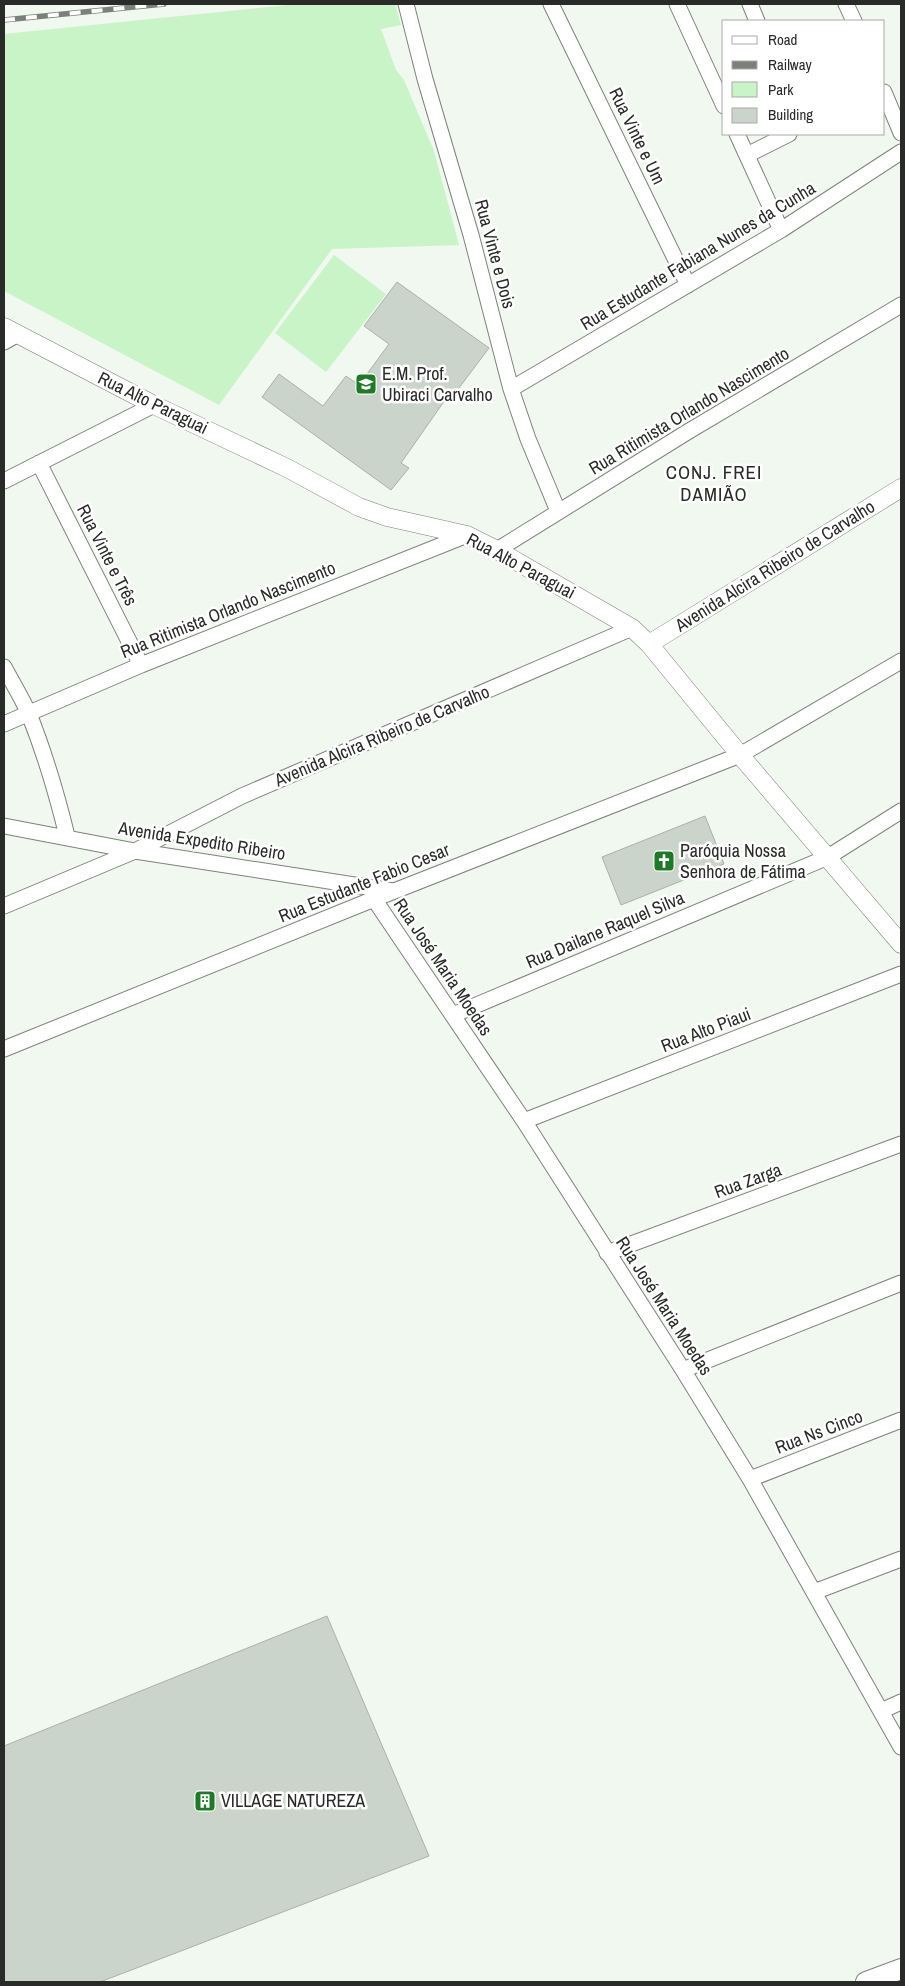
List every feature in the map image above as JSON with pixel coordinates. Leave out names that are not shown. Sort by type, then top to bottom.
[{"type":"main road","points":[[866,1982],[901,1969]]},
{"type":"street","name":"Rua Vinte e Dois","points":[[406,4],[425,79],[471,235],[511,389],[528,440],[558,511]]},
{"type":"street","name":"Rua Vinte e Um","points":[[551,4],[688,284]]},
{"type":"street","points":[[677,4],[722,102]]},
{"type":"street","points":[[750,4],[757,20]]},
{"type":"street","points":[[846,4],[854,20]]},
{"type":"street","points":[[885,94],[901,133]]},
{"type":"street","points":[[736,135],[781,230]]},
{"type":"street","points":[[746,156],[787,135]]},
{"type":"street","name":"Rua Estudante Fabiana Nunes da Cunha","points":[[511,389],[781,230],[901,152]]},
{"type":"street","name":"Rua Ritimista Orlando Nascimento","points":[[497,550],[558,511],[901,305]]},
{"type":"street","name":"Rua Alto Paraguai","points":[[9,334],[287,468],[359,507],[387,517],[467,535],[497,550],[632,628],[650,644],[740,755],[901,944]]},
{"type":"street","points":[[4,481],[154,405]]},
{"type":"street","name":"Rua Vinte e Três","points":[[39,463],[141,665]]},
{"type":"street","name":"Avenida Alcira Ribeiro de Carvalho","points":[[650,644],[901,488]]},
{"type":"street","name":"Rua Ritimista Orlando Nascimento","points":[[4,724],[28,712],[141,665],[467,535]]},
{"type":"street","name":"Avenida Alcira Ribeiro de Carvalho","points":[[4,906],[135,851],[242,796],[632,628]]},
{"type":"street","name":"Rua Estudante Fabio Cesar","points":[[4,1049],[394,891],[740,755],[901,661]]},
{"type":"street","points":[[4,667],[28,712],[53,780],[67,836]]},
{"type":"street","name":"Rua Dailane Raquel Silva","points":[[453,1015],[828,857],[901,811]]},
{"type":"street","name":"Avenida Expedito Ribeiro","points":[[4,826],[67,836],[135,851],[394,891]]},
{"type":"street","name":"Rua José Maria Moedas","points":[[374,899],[524,1121],[683,1370],[750,1479],[901,1747]]},
{"type":"street","name":"Rua Alto Piaui","points":[[524,1121],[901,974]]},
{"type":"street","name":"Rua Zarga","points":[[607,1253],[901,1144]]},
{"type":"street","points":[[683,1370],[901,1283]]},
{"type":"street","name":"Rua Ns Cinco","points":[[750,1479],[901,1420]]},
{"type":"street","points":[[814,1592],[901,1559]]},
{"type":"street","points":[[881,1711],[901,1702]]},
{"type":"green space","points":[[297,4],[395,4],[401,25],[381,29],[396,70],[404,80],[434,151],[459,245],[332,249],[219,405],[4,291],[4,34]]},
{"type":"green space","points":[[334,255],[386,294],[326,372],[275,333]]},
{"type":"building","points":[[397,282],[489,348],[456,392],[452,390],[401,463],[409,468],[391,490],[262,397],[279,374],[323,406],[346,376],[359,385],[389,344],[364,326]]},
{"type":"building","points":[[705,816],[724,864],[621,905],[602,857]]},
{"type":"building","name":"VILLAGE NATUREZA","points":[[327,1616],[429,1856],[100,1982],[4,1982],[4,1746]]},
{"type":"railway","points":[[4,20],[164,4]]},
{"type":"place","name":"E.M. Prof. Ubiraci Carvalho","points":[[366,384]]},
{"type":"place","name":"Paróquia Nossa Senhora de Fátima","points":[[664,861]]},
{"type":"place","name":"VILLAGE NATUREZA","points":[[205,1801]]},
{"type":"district","name":"CONJ. FREI DAMIÃO","points":[[714,483]]}]
